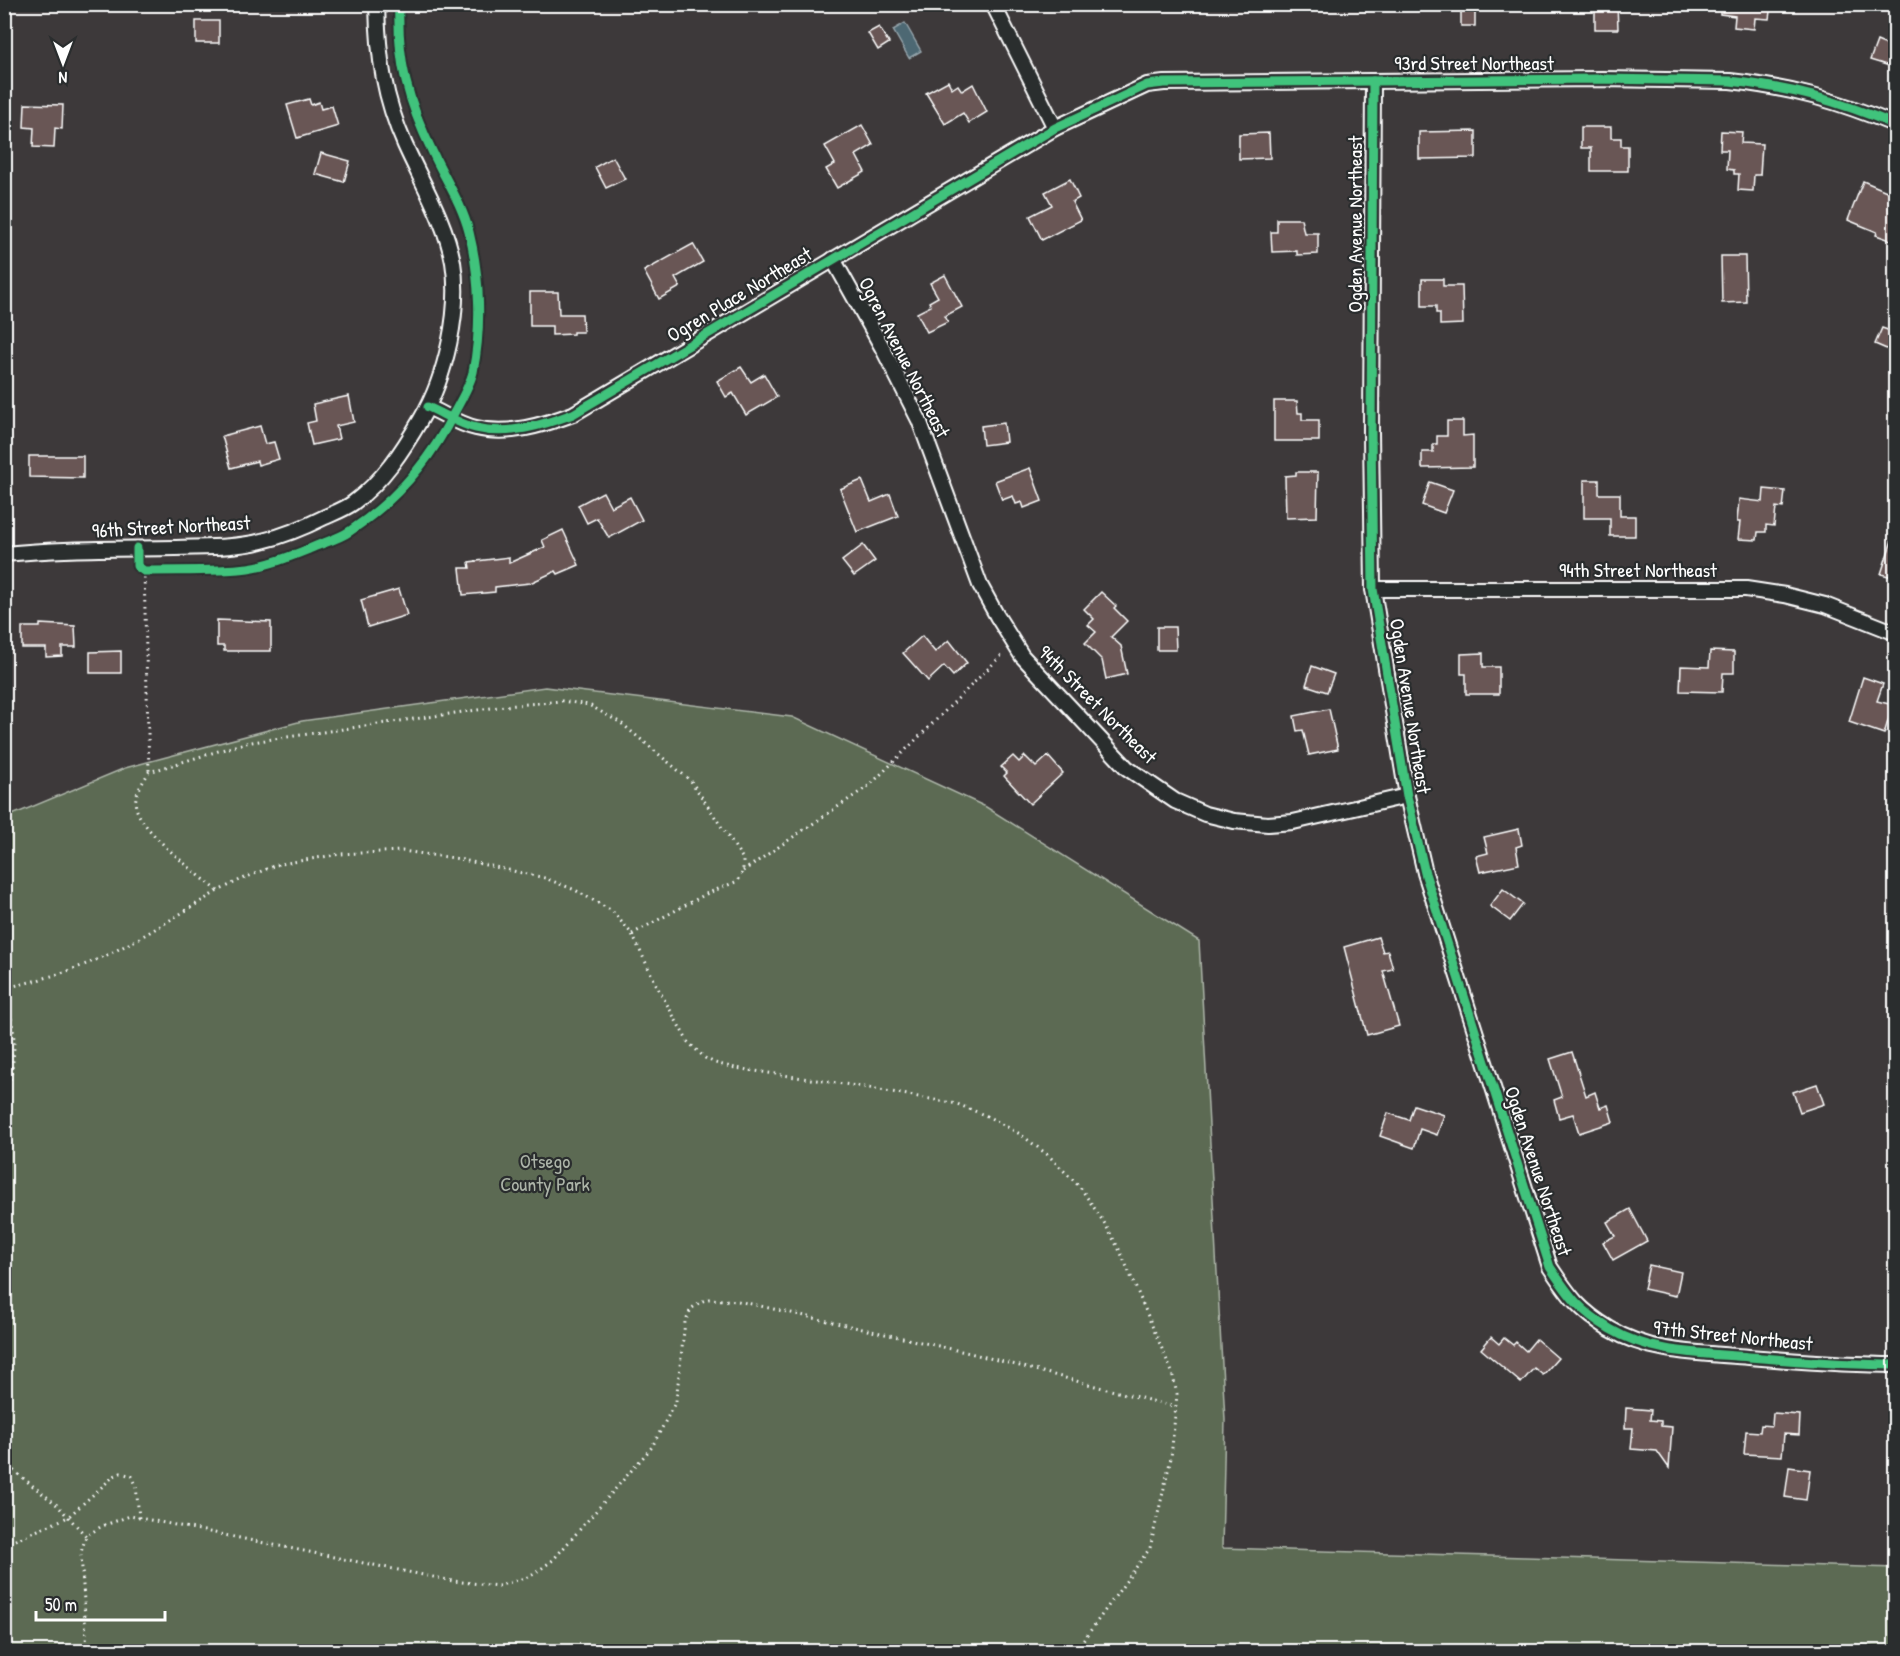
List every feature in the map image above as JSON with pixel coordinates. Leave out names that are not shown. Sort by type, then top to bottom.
[{"type":"street","name":"96th Street Northeast","points":[[4,554],[218,546],[261,542],[311,524],[352,504],[380,480],[403,449],[428,407],[445,362],[451,339],[453,263],[442,224],[405,146],[387,97],[381,72],[377,4]]},
{"type":"street","points":[[993,4],[1055,128]]},
{"type":"street","name":"93rd Street Northeast","points":[[1055,128],[1147,85],[1373,81],[1730,81],[1781,87],[1820,96],[1896,125]]},
{"type":"street","name":"Ogden Avenue Northeast","points":[[1373,81],[1371,409],[1373,588],[1407,796],[1425,873],[1446,943],[1550,1267],[1578,1306]]},
{"type":"street","name":"Ogren Place Northeast","points":[[428,407],[478,429],[499,430],[545,424],[573,414],[1055,128]]},
{"type":"street","name":"Ogren Avenue Northeast","points":[[833,259],[919,420],[951,507]]},
{"type":"street","name":"94th Street Northeast","points":[[951,507],[980,585],[1022,656],[1128,768],[1175,801],[1205,814],[1234,821],[1268,824],[1293,822],[1407,796]]},
{"type":"street","name":"94th Street Northeast","points":[[1373,588],[1746,589],[1785,595],[1825,605],[1896,633]]},
{"type":"street","name":"97th Street Northeast","points":[[1578,1306],[1611,1330],[1642,1344],[1675,1350],[1859,1365],[1896,1365]]},
{"type":"path","points":[[137,549],[137,566],[144,571],[155,571]]},
{"type":"path","points":[[144,571],[148,772],[140,787],[135,805],[142,821],[170,850],[218,891]]},
{"type":"path","points":[[743,871],[870,785],[1014,643]]},
{"type":"path","points":[[148,772],[245,743],[505,706],[562,701],[589,705],[621,723],[691,781],[743,860],[743,871],[738,881],[706,894],[632,934]]},
{"type":"path","points":[[4,988],[46,979],[89,963],[121,948],[218,891],[285,863],[340,854],[402,851],[454,858],[545,878],[575,890],[612,911],[632,934],[673,1018],[688,1042],[705,1058],[715,1063],[957,1104],[987,1116],[1020,1134],[1048,1155],[1080,1187],[1105,1224],[1120,1251],[1172,1372],[1177,1394],[1171,1458],[1150,1548],[1075,1652]]},
{"type":"path","points":[[4,1002],[11,1017],[13,1034],[12,1057],[4,1103]]},
{"type":"path","points":[[87,1652],[81,1552],[86,1536],[102,1526],[130,1516],[453,1581],[498,1586],[531,1576],[554,1560],[652,1447],[676,1401],[685,1322],[691,1309],[709,1299],[738,1301],[974,1354],[1175,1407]]},
{"type":"path","points":[[4,1463],[57,1505],[86,1536]]},
{"type":"path","points":[[4,1545],[68,1517],[114,1476],[121,1473],[132,1476],[136,1485],[139,1518]]},
{"type":"green space","name":"Otsego County Park","points":[[545,687],[792,717],[986,807],[1199,941],[1225,1420],[1222,1548],[1896,1568],[1895,1652],[1884,1651],[1884,1648],[1852,1644],[1834,1652],[5,1652],[5,818],[125,768],[302,721]]},
{"type":"water","points":[[905,23],[921,51],[909,58],[893,30]]},
{"type":"building","points":[[1461,4],[1475,4],[1475,26],[1461,26]]},
{"type":"building","points":[[1595,4],[1617,4],[1618,29],[1595,29]]},
{"type":"building","points":[[1720,4],[1771,4],[1769,19],[1755,18],[1754,29],[1734,27],[1735,16],[1720,14]]},
{"type":"building","points":[[196,21],[219,21],[219,43],[196,43]]},
{"type":"building","points":[[879,27],[889,43],[878,50],[868,33]]},
{"type":"building","points":[[1877,41],[1896,49],[1896,68],[1870,60]]},
{"type":"building","points":[[948,81],[952,89],[958,85],[962,91],[973,84],[987,112],[969,123],[963,113],[945,124],[926,93]]},
{"type":"building","points":[[309,99],[311,105],[319,102],[321,109],[332,106],[338,126],[297,138],[287,105]]},
{"type":"building","points":[[25,104],[63,105],[62,129],[55,128],[54,148],[33,147],[34,128],[24,127]]},
{"type":"building","points":[[862,125],[873,145],[856,155],[865,172],[837,188],[826,169],[835,164],[825,146]]},
{"type":"building","points":[[1581,127],[1611,127],[1611,138],[1621,138],[1621,146],[1628,146],[1628,171],[1591,171],[1591,148],[1581,148]]},
{"type":"building","points":[[1476,131],[1476,158],[1419,159],[1419,132]]},
{"type":"building","points":[[1721,131],[1742,132],[1741,143],[1762,144],[1760,175],[1754,175],[1753,191],[1738,190],[1739,174],[1734,174],[1734,170],[1727,169],[1728,150],[1720,150]]},
{"type":"building","points":[[1269,133],[1270,158],[1239,159],[1239,134]]},
{"type":"building","points":[[321,153],[350,161],[344,182],[315,174]]},
{"type":"building","points":[[613,157],[625,179],[606,188],[595,167]]},
{"type":"building","points":[[1070,179],[1079,198],[1072,202],[1081,220],[1042,240],[1030,216],[1052,205],[1045,192]]},
{"type":"building","points":[[1863,181],[1896,195],[1896,242],[1876,235],[1877,232],[1848,220]]},
{"type":"building","points":[[1277,219],[1301,219],[1304,233],[1318,233],[1318,254],[1297,255],[1297,251],[1272,252],[1271,232],[1277,232]]},
{"type":"building","points":[[693,244],[703,262],[675,278],[680,287],[659,299],[644,271]]},
{"type":"building","points":[[1721,256],[1745,256],[1746,302],[1722,303]]},
{"type":"building","points":[[945,275],[962,307],[945,316],[948,322],[927,332],[917,313],[931,306],[929,302],[938,297],[930,283]]},
{"type":"building","points":[[1422,279],[1443,279],[1443,286],[1462,286],[1463,324],[1440,325],[1440,313],[1436,313],[1436,306],[1422,306]]},
{"type":"building","points":[[530,292],[558,292],[559,314],[582,314],[583,332],[552,335],[552,326],[530,326]]},
{"type":"building","points":[[1882,328],[1896,333],[1896,353],[1875,344]]},
{"type":"building","points":[[741,367],[751,382],[764,374],[777,397],[746,415],[733,393],[726,397],[717,381]]},
{"type":"building","points":[[349,396],[354,422],[336,426],[339,439],[312,445],[307,423],[316,421],[313,404]]},
{"type":"building","points":[[1274,401],[1297,401],[1298,413],[1302,413],[1302,420],[1319,420],[1319,441],[1274,441]]},
{"type":"building","points":[[1447,421],[1463,421],[1463,436],[1473,435],[1473,467],[1422,468],[1422,452],[1433,452],[1433,444],[1437,444],[1437,436],[1447,436]]},
{"type":"building","points":[[1004,423],[1006,442],[983,445],[981,426]]},
{"type":"building","points":[[260,426],[265,444],[274,442],[279,459],[258,465],[257,461],[231,468],[222,436]]},
{"type":"building","points":[[29,456],[83,456],[83,478],[29,477]]},
{"type":"building","points":[[1030,468],[1042,501],[1024,508],[1022,502],[1016,504],[1013,496],[1002,500],[995,481]]},
{"type":"building","points":[[1296,472],[1318,472],[1317,517],[1286,518],[1285,476],[1296,475]]},
{"type":"building","points":[[862,480],[871,502],[890,494],[898,516],[857,532],[840,489]]},
{"type":"building","points":[[1584,480],[1599,480],[1599,494],[1620,494],[1620,516],[1635,516],[1635,536],[1610,536],[1610,518],[1584,518]]},
{"type":"building","points":[[1430,482],[1453,490],[1444,513],[1422,505]]},
{"type":"building","points":[[1764,489],[1785,491],[1783,508],[1776,507],[1774,526],[1766,525],[1766,532],[1758,532],[1757,540],[1738,539],[1739,499],[1763,502]]},
{"type":"building","points":[[603,492],[611,507],[630,497],[642,520],[609,538],[597,518],[587,523],[578,505]]},
{"type":"building","points":[[563,530],[579,565],[558,574],[556,571],[530,583],[495,587],[495,592],[463,595],[460,568],[470,568],[469,562],[509,557],[509,563],[545,547],[542,540]]},
{"type":"building","points":[[1893,537],[1896,537],[1896,578],[1881,574]]},
{"type":"building","points":[[863,545],[875,561],[854,576],[842,561]]},
{"type":"building","points":[[399,589],[407,615],[368,627],[361,600]]},
{"type":"building","points":[[1101,592],[1116,606],[1114,608],[1127,621],[1111,637],[1121,646],[1127,674],[1106,679],[1102,660],[1085,643],[1096,632],[1088,625],[1094,619],[1084,609]]},
{"type":"building","points":[[217,620],[271,622],[271,651],[224,651],[224,646],[217,646]]},
{"type":"building","points":[[40,624],[75,626],[76,647],[62,647],[62,656],[46,657],[46,648],[22,648],[22,627],[40,627]]},
{"type":"building","points":[[1157,627],[1175,627],[1176,650],[1157,650]]},
{"type":"building","points":[[922,636],[935,652],[949,640],[967,663],[953,676],[944,666],[928,681],[903,653]]},
{"type":"building","points":[[121,651],[121,673],[90,673],[90,652]]},
{"type":"building","points":[[1710,651],[1734,652],[1734,673],[1723,673],[1722,692],[1680,691],[1681,666],[1709,667]]},
{"type":"building","points":[[1483,653],[1483,667],[1499,667],[1499,694],[1466,694],[1466,674],[1461,674],[1461,654]]},
{"type":"building","points":[[1312,666],[1334,674],[1327,692],[1306,685]]},
{"type":"building","points":[[1863,677],[1883,684],[1877,701],[1893,705],[1884,734],[1849,722]]},
{"type":"building","points":[[1329,709],[1338,749],[1309,755],[1303,730],[1297,731],[1294,716]]},
{"type":"building","points":[[1013,756],[1019,762],[1025,756],[1036,767],[1048,756],[1063,773],[1030,804],[1004,776],[1007,773],[1001,767]]},
{"type":"building","points":[[1519,829],[1522,845],[1516,847],[1519,864],[1480,872],[1476,856],[1488,853],[1484,837]]},
{"type":"building","points":[[1503,889],[1523,904],[1510,921],[1490,906]]},
{"type":"building","points":[[1378,937],[1383,952],[1388,951],[1393,969],[1383,971],[1399,1026],[1367,1035],[1344,947]]},
{"type":"building","points":[[1572,1052],[1586,1096],[1595,1092],[1600,1108],[1608,1105],[1613,1122],[1579,1133],[1573,1114],[1559,1118],[1554,1100],[1562,1097],[1550,1059]]},
{"type":"building","points":[[1817,1084],[1824,1104],[1800,1112],[1793,1092]]},
{"type":"building","points":[[1414,1105],[1444,1115],[1437,1135],[1420,1129],[1414,1148],[1380,1136],[1388,1113],[1409,1120]]},
{"type":"building","points":[[1630,1209],[1647,1241],[1613,1260],[1603,1242],[1615,1236],[1607,1222]]},
{"type":"building","points":[[1649,1265],[1681,1272],[1676,1296],[1644,1289]]},
{"type":"building","points":[[1491,1337],[1499,1344],[1504,1338],[1513,1345],[1516,1342],[1526,1351],[1536,1339],[1558,1358],[1543,1375],[1534,1368],[1521,1383],[1481,1349]]},
{"type":"building","points":[[1626,1408],[1651,1410],[1650,1420],[1661,1421],[1661,1426],[1672,1427],[1669,1468],[1657,1451],[1631,1449],[1633,1428],[1625,1428]]},
{"type":"building","points":[[1773,1413],[1800,1415],[1799,1435],[1784,1434],[1782,1456],[1744,1454],[1746,1431],[1760,1432],[1761,1425],[1772,1426]]},
{"type":"building","points":[[1789,1467],[1810,1470],[1806,1500],[1785,1497]]},
{"type":"cycle path","points":[[137,548],[137,566],[144,571],[222,570],[271,563],[341,536],[382,507],[410,479],[444,431],[470,382],[476,355],[479,320],[473,249],[462,212],[424,134],[411,99],[402,63],[399,4]]},
{"type":"cycle path","points":[[428,407],[464,424],[500,431],[525,428],[573,414],[1055,128],[1147,85],[1601,79],[1730,81],[1774,87],[1815,97],[1896,125]]},
{"type":"cycle path","points":[[1373,81],[1371,432],[1373,589],[1407,796],[1425,873],[1550,1267],[1570,1295],[1590,1316],[1610,1329],[1642,1343],[1695,1353],[1896,1365]]}]
